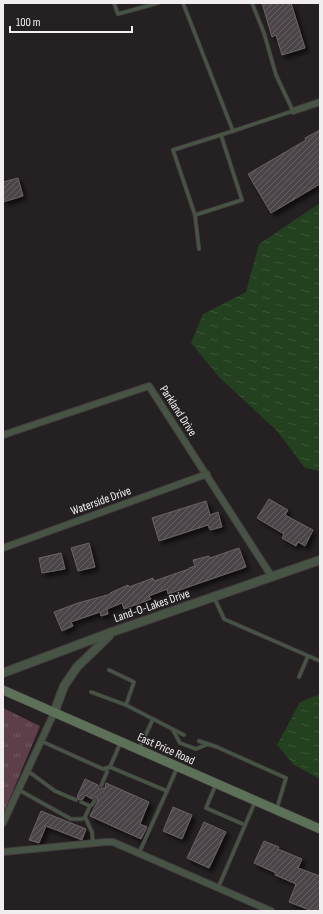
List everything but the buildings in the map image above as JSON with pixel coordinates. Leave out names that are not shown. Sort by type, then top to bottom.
[{"type":"main road","name":"East Price Road","points":[[3,690],[320,829]]},
{"type":"street","points":[[293,111],[320,102]]},
{"type":"street","name":"Parkland Drive","points":[[3,435],[149,386],[272,576]]},
{"type":"street","name":"Waterside Drive","points":[[3,548],[207,474]]},
{"type":"street","name":"Land-O-Lakes Drive","points":[[3,823],[54,713],[64,686],[77,667],[112,632],[320,560]]},
{"type":"street","points":[[3,673],[112,632]]},
{"type":"street","points":[[3,852],[113,842],[271,911]]},
{"type":"lane","points":[[114,3],[118,14],[158,3]]},
{"type":"lane","points":[[183,3],[233,131]]},
{"type":"lane","points":[[199,249],[194,215],[173,150],[293,111],[276,75],[264,33],[252,3]]},
{"type":"lane","points":[[194,215],[242,200],[220,135]]},
{"type":"lane","points":[[214,597],[224,619],[320,662]]},
{"type":"lane","points":[[299,677],[308,656]]},
{"type":"lane","points":[[109,670],[134,682],[126,705]]},
{"type":"lane","points":[[91,692],[126,705],[184,735]]},
{"type":"lane","points":[[139,750],[152,719]]},
{"type":"lane","points":[[173,729],[180,743],[196,750],[208,744]]},
{"type":"lane","points":[[41,741],[103,769],[108,767],[167,791]]},
{"type":"lane","points":[[199,741],[217,746],[286,778],[277,810]]},
{"type":"lane","points":[[101,786],[120,742]]},
{"type":"lane","points":[[139,854],[178,767]]},
{"type":"lane","points":[[27,771],[55,791],[76,800]]},
{"type":"lane","points":[[216,784],[206,808],[245,825]]},
{"type":"lane","points":[[18,790],[71,819],[82,819],[95,800]]},
{"type":"lane","points":[[218,888],[256,801]]},
{"type":"lane","points":[[82,802],[90,806]]},
{"type":"lane","points":[[85,816],[92,832],[93,843]]},
{"type":"green space","points":[[3,708],[40,726],[3,815]]},
{"type":"water","points":[[320,203],[320,471],[305,468],[277,431],[218,376],[191,343],[203,314],[246,292],[259,244]]},
{"type":"water","points":[[320,694],[320,779],[294,765],[277,745],[300,702]]}]
